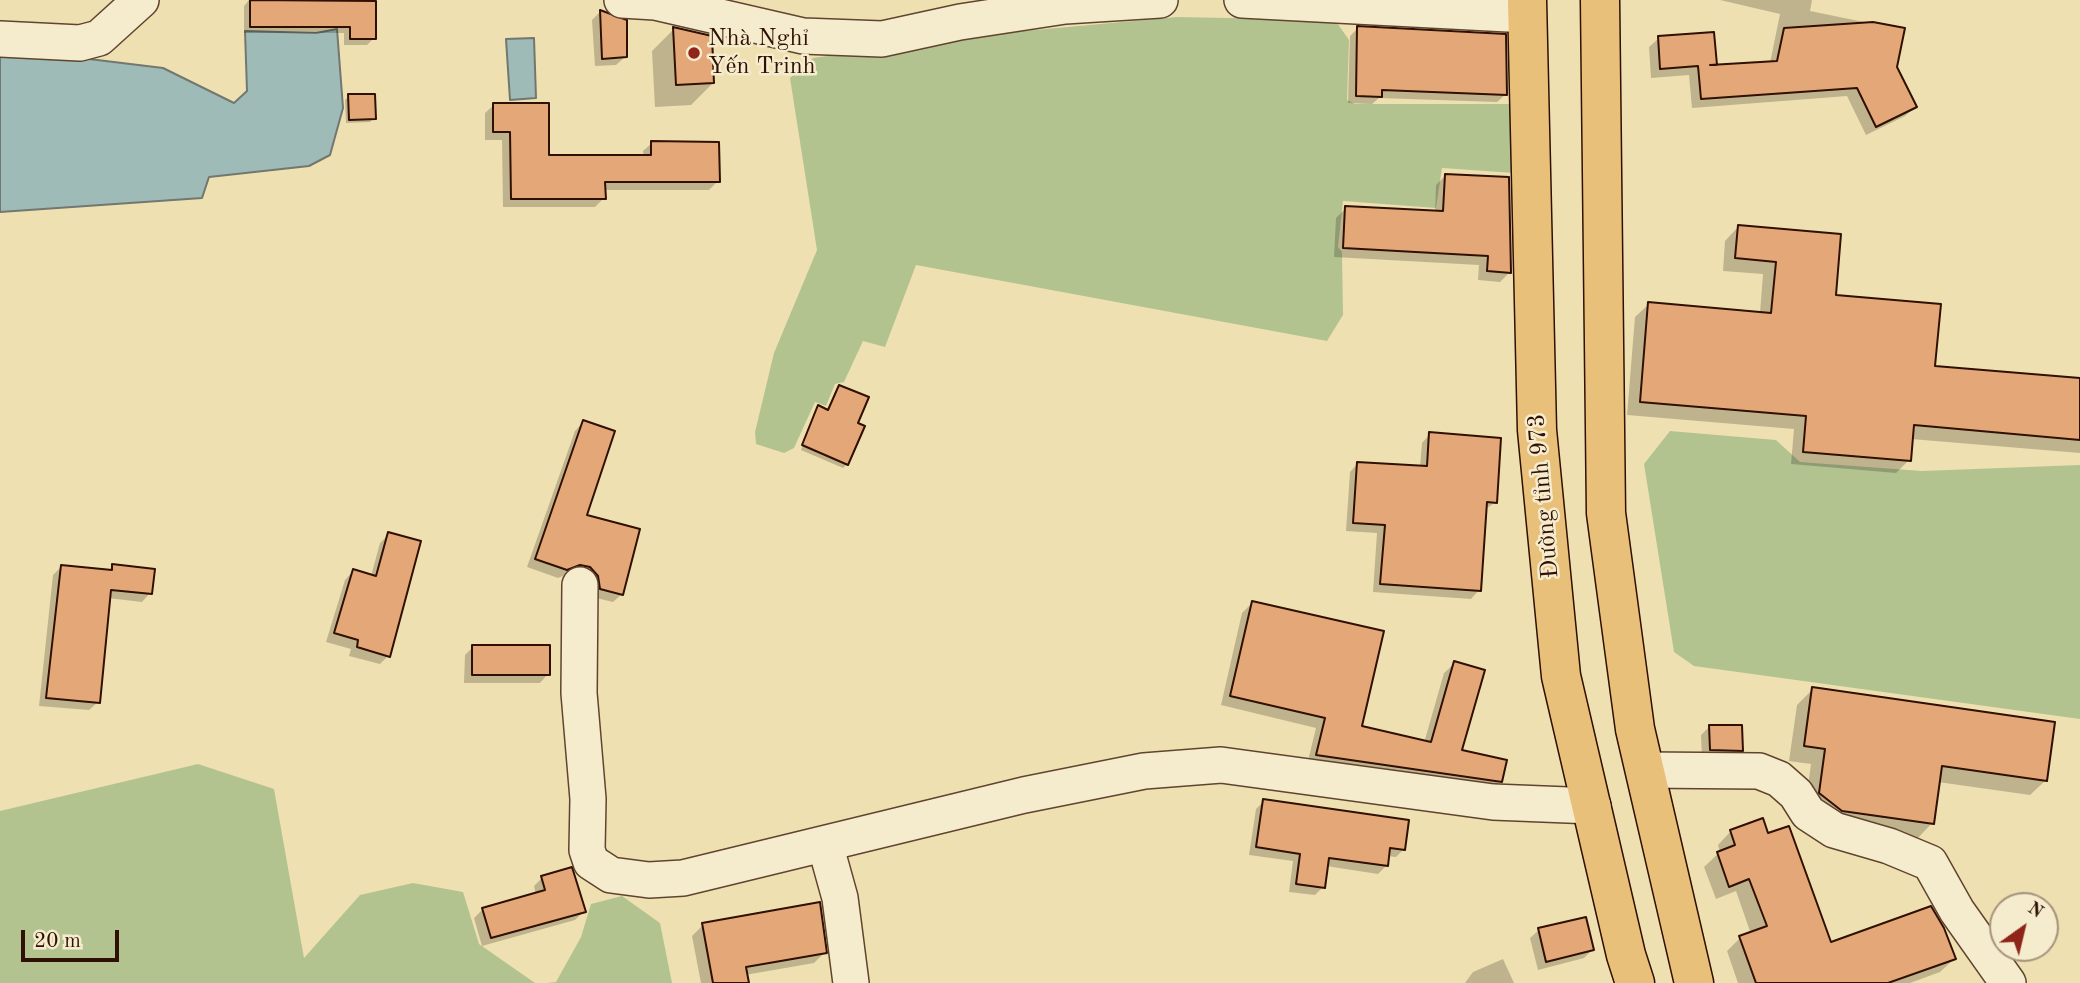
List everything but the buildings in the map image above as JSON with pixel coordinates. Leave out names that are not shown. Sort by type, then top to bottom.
[{"type":"main road","points":[[1600,0],[1605,513],[1635,729],[1694,983]]},
{"type":"main road","name":"Đường tỉnh 973","points":[[1527,8],[1537,430],[1561,676],[1626,955],[1635,983]]},
{"type":"street","points":[[0,39],[80,43],[99,38],[141,0]]},
{"type":"street","points":[[622,0],[655,2],[803,36],[882,38],[960,22],[1065,6],[1160,0]]},
{"type":"street","points":[[1242,0],[1527,8]]},
{"type":"street","points":[[580,585],[579,693],[588,799],[587,850],[591,862],[611,875],[649,880],[682,878],[1117,776],[1221,765],[1493,802],[1592,806]]},
{"type":"street","points":[[1644,770],[1759,771],[1779,779],[1796,794],[1808,813],[1834,830],[1889,846],[1930,863],[1957,911],[2008,983]]},
{"type":"street","points":[[825,844],[840,898],[851,983]]},
{"type":"green space","points":[[1177,17],[1335,20],[1349,40],[1347,100],[1355,104],[1509,104],[1519,116],[1514,173],[1442,168],[1436,208],[1343,201],[1338,247],[1342,252],[1343,315],[1327,341],[916,265],[885,347],[863,341],[844,382],[835,384],[826,406],[815,402],[794,448],[784,453],[756,444],[755,432],[774,353],[817,250],[790,78],[813,58],[980,35]]},
{"type":"green space","points":[[1670,431],[1776,440],[1800,462],[1922,471],[2080,465],[2080,719],[1694,666],[1674,652],[1644,464]]},
{"type":"green space","points":[[198,764],[274,789],[304,958],[360,895],[413,883],[463,892],[479,944],[535,983],[0,983],[0,811]]},
{"type":"green space","points":[[622,896],[660,923],[672,983],[547,983],[556,982],[581,937],[591,904]]},
{"type":"water","points":[[337,29],[343,108],[330,155],[309,166],[209,177],[202,198],[0,212],[0,55],[81,58],[163,68],[234,103],[247,91],[245,31],[316,33]]},
{"type":"water","points":[[534,38],[536,98],[510,100],[506,39]]},
{"type":"place","name":"Nhà Nghỉ Yến Trinh","points":[[694,53]]}]
